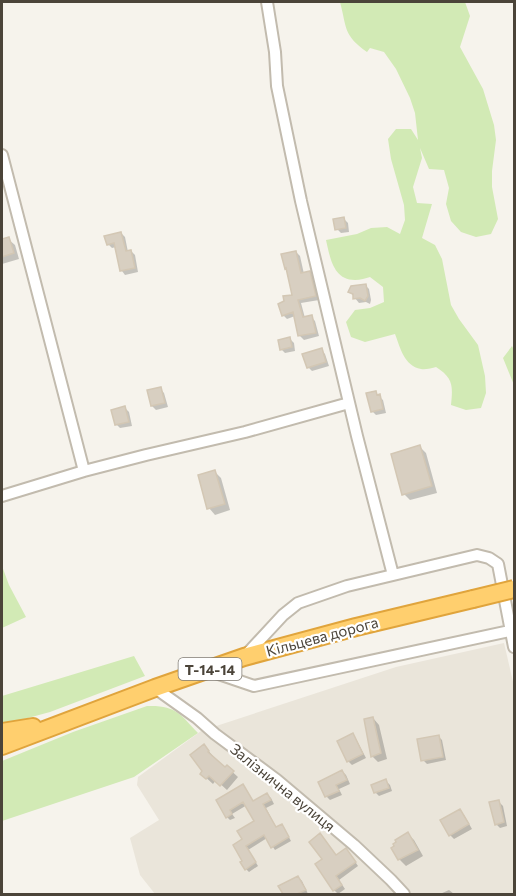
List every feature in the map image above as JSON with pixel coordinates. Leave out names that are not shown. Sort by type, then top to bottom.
[{"type":"highway","name":"Кільцева дорога","points":[[66,721],[244,657],[514,589]]},
{"type":"highway","name":"Т-14-14","points":[[2,732],[66,721]]},
{"type":"highway","name":"Т-14-14","points":[[2,746],[66,721]]},
{"type":"street","points":[[267,2],[275,52],[277,86],[302,201],[349,403],[393,575]]},
{"type":"street","points":[[2,155],[84,471]]},
{"type":"street","points":[[2,496],[84,471],[245,432],[349,403]]},
{"type":"street","points":[[244,657],[283,615],[298,603],[347,586],[477,555],[489,558],[498,564],[513,630],[514,647]]},
{"type":"street","points":[[207,670],[254,686],[513,630]]},
{"type":"street","name":"Залізнична вулиця","points":[[155,688],[286,787],[354,845],[404,894]]},
{"type":"shaded area","points":[[504,643],[514,686],[514,894],[155,894],[140,875],[130,838],[159,820],[137,785],[138,777],[201,731],[396,667]]},
{"type":"green space","points":[[340,2],[465,2],[470,16],[460,47],[483,89],[496,140],[492,187],[498,219],[491,234],[476,237],[461,232],[451,221],[446,204],[449,188],[444,170],[429,169],[420,148],[422,158],[413,187],[417,203],[432,204],[422,238],[435,245],[442,259],[451,305],[478,345],[485,376],[486,393],[481,408],[466,410],[451,405],[452,387],[446,375],[436,367],[423,369],[410,364],[395,334],[365,342],[351,337],[346,322],[355,310],[370,308],[384,302],[383,287],[370,277],[348,279],[337,272],[326,240],[357,234],[371,228],[387,227],[400,234],[405,220],[404,205],[388,139],[396,129],[411,129],[418,140],[415,113],[396,69],[384,52],[370,48],[367,52],[354,41],[347,30]]},
{"type":"green space","points":[[512,346],[514,350],[514,385],[503,358]]},
{"type":"green space","points":[[2,566],[26,617],[2,628]]},
{"type":"green space","points":[[134,656],[145,676],[50,712],[2,725],[2,696]]},
{"type":"green space","points":[[147,706],[165,707],[177,712],[198,733],[134,777],[2,821],[2,761],[73,732]]},
{"type":"building","points":[[344,217],[346,228],[335,230],[333,219]]},
{"type":"building","points":[[121,232],[126,251],[131,250],[135,268],[120,271],[114,243],[107,245],[104,236]]},
{"type":"building","points":[[9,237],[14,253],[2,257],[2,239]]},
{"type":"building","points":[[296,251],[301,273],[310,271],[316,296],[298,300],[303,317],[312,315],[316,333],[298,336],[293,312],[282,316],[278,304],[284,301],[283,296],[292,295],[281,254]]},
{"type":"building","points":[[366,284],[368,296],[365,301],[360,298],[353,299],[353,294],[348,292],[351,286]]},
{"type":"building","points":[[290,337],[292,347],[280,350],[278,340]]},
{"type":"building","points":[[322,348],[326,362],[307,368],[302,354]]},
{"type":"building","points":[[161,387],[165,403],[151,406],[147,390]]},
{"type":"building","points":[[376,391],[377,395],[380,394],[383,409],[371,412],[366,393]]},
{"type":"building","points":[[125,406],[129,422],[115,425],[111,410]]},
{"type":"building","points":[[420,445],[432,486],[402,495],[391,454]]},
{"type":"building","points":[[215,470],[225,504],[207,509],[198,475]]},
{"type":"building","points":[[373,717],[381,753],[371,757],[364,719]]},
{"type":"building","points":[[353,733],[363,754],[347,762],[337,741]]},
{"type":"building","points":[[439,735],[443,757],[421,761],[417,739]]},
{"type":"building","points":[[204,744],[208,752],[225,767],[227,765],[234,771],[220,786],[209,776],[206,779],[200,774],[202,771],[190,755]]},
{"type":"building","points":[[342,770],[347,780],[336,785],[339,791],[325,797],[318,782]]},
{"type":"building","points":[[386,779],[389,788],[374,793],[371,785]]},
{"type":"building","points":[[243,784],[253,801],[267,793],[271,800],[263,804],[276,827],[282,824],[289,837],[271,848],[264,835],[246,846],[256,862],[245,870],[233,845],[242,839],[237,831],[254,821],[243,802],[230,810],[232,814],[226,818],[216,800]]},
{"type":"building","points":[[499,800],[504,822],[495,825],[489,802]]},
{"type":"building","points":[[460,809],[469,824],[449,836],[440,820]]},
{"type":"building","points":[[408,832],[418,850],[398,860],[391,848],[395,840]]},
{"type":"building","points":[[320,833],[336,855],[346,848],[356,862],[336,876],[342,885],[333,891],[315,864],[322,859],[309,842]]},
{"type":"building","points":[[298,876],[306,890],[297,894],[283,894],[278,886]]}]
